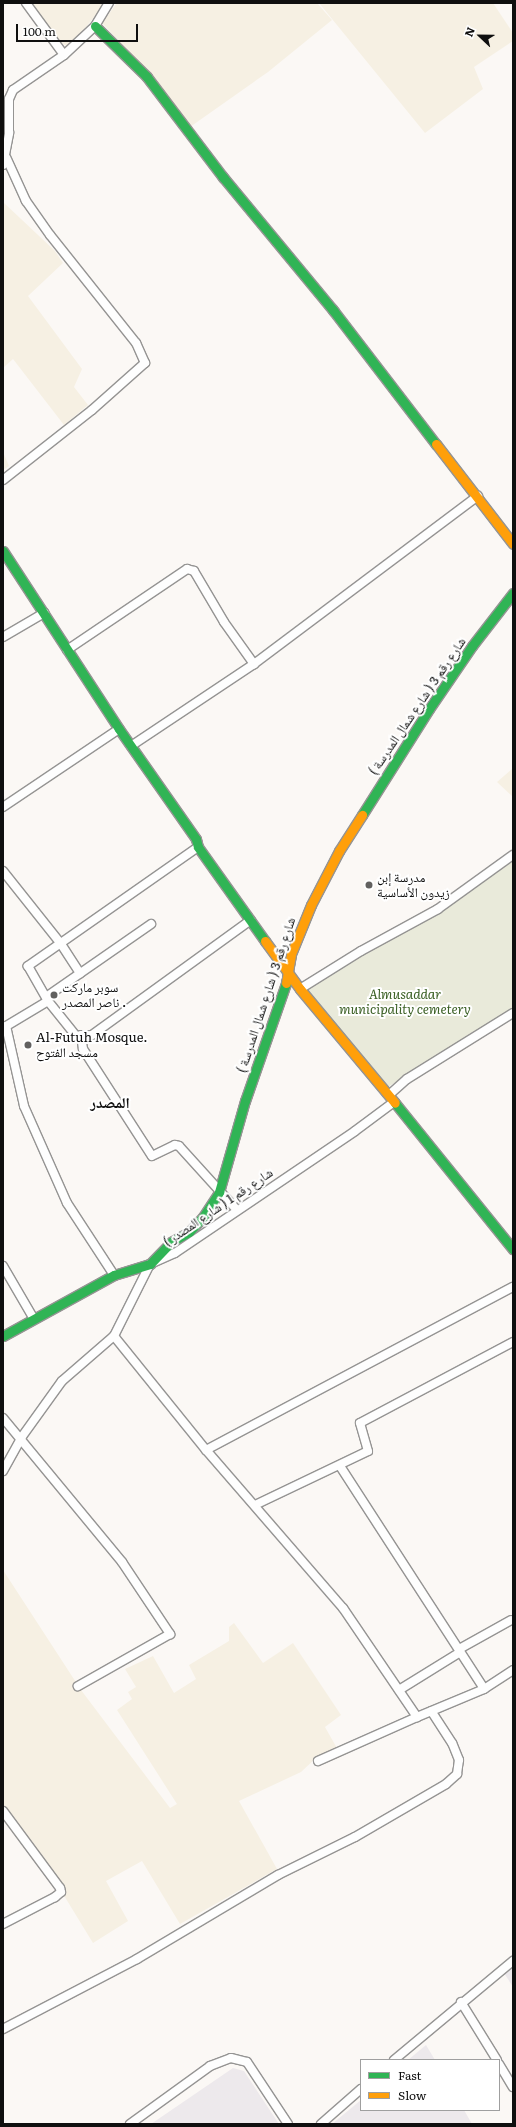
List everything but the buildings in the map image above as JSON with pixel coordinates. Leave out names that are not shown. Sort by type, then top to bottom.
[{"type":"street","points":[[26,3],[64,55]]},
{"type":"street","points":[[3,480],[92,410],[145,363],[136,343],[26,201],[5,161],[8,99],[13,90],[64,55],[95,26],[109,3]]},
{"type":"street","points":[[95,26],[147,77],[223,177],[333,310],[478,496],[513,544]]},
{"type":"street","points":[[131,746],[254,664],[478,496]]},
{"type":"street","points":[[3,551],[131,746],[196,839],[198,846],[289,971],[300,989],[392,1098],[504,1235],[513,1249]]},
{"type":"street","points":[[67,650],[187,570],[194,571],[224,622],[254,664]]},
{"type":"street","name":"شارع رقم 3 ( شارع شمال المدرسة )","points":[[150,1264],[171,1242],[189,1232],[219,1192],[245,1101],[289,971],[291,954],[301,925],[339,851],[429,709],[472,646],[513,593]]},
{"type":"street","points":[[3,637],[44,613]]},
{"type":"street","points":[[3,807],[120,729]]},
{"type":"street","points":[[198,846],[28,966],[47,999],[76,1036],[92,1035],[251,920]]},
{"type":"street","points":[[300,989],[361,951],[438,909],[513,855]]},
{"type":"street","points":[[3,871],[61,944],[80,973]]},
{"type":"street","points":[[114,1275],[67,1203],[24,1106],[5,1027],[47,999],[80,973],[150,924]]},
{"type":"street","name":"شارع رقم 1 ( شارع المصدر )","points":[[3,1336],[114,1275],[150,1264],[175,1253],[355,1131],[392,1098],[407,1079],[513,1013]]},
{"type":"street","points":[[81,1035],[83,1049],[121,1112],[152,1156],[175,1145],[179,1146],[219,1192],[237,1210]]},
{"type":"street","points":[[3,1471],[21,1438],[62,1381],[114,1336],[150,1264]]},
{"type":"street","points":[[3,1266],[34,1319]]},
{"type":"street","points":[[206,1450],[513,1287]]},
{"type":"street","points":[[114,1336],[206,1450],[343,1608],[418,1717]]},
{"type":"street","points":[[255,1505],[340,1466],[368,1451],[360,1423],[513,1342]]},
{"type":"street","points":[[3,1418],[122,1562],[170,1634],[78,1686]]},
{"type":"street","points":[[340,1466],[435,1611],[459,1653],[484,1689]]},
{"type":"street","points":[[399,1690],[459,1653],[461,1648],[511,1620]]},
{"type":"street","points":[[318,1761],[484,1689],[513,1670]]},
{"type":"street","points":[[3,2029],[137,1959],[278,1875],[354,1837],[446,1784],[457,1774],[460,1760],[452,1743],[431,1711]]},
{"type":"street","points":[[3,1811],[21,1833],[60,1888],[61,1892],[55,1897],[3,1924]]},
{"type":"street","points":[[395,2059],[461,2002],[513,1961]]},
{"type":"street","points":[[461,2002],[496,2059]]},
{"type":"street","points":[[130,2124],[210,2066],[231,2058],[247,2062],[288,2124]]},
{"type":"street","points":[[500,2066],[513,2087]]},
{"type":"street","points":[[321,2124],[360,2090]]},
{"type":"shaded area","points":[[33,3],[106,3],[70,46],[64,45],[44,22]]},
{"type":"shaded area","points":[[117,3],[317,3],[332,20],[268,72],[190,127],[151,75],[102,23]]},
{"type":"shaded area","points":[[319,3],[493,3],[513,33],[513,41],[474,67],[483,89],[425,133]]},
{"type":"shaded area","points":[[3,202],[55,251],[63,263],[28,296],[82,369],[74,387],[88,405],[64,425],[13,359],[3,368]]},
{"type":"shaded area","points":[[3,452],[9,466],[3,470]]},
{"type":"shaded area","points":[[513,768],[513,797],[497,782]]},
{"type":"shaded area","points":[[3,1570],[81,1690],[170,1808],[177,1804],[117,1710],[132,1699],[128,1692],[136,1687],[125,1669],[153,1656],[174,1693],[196,1679],[189,1665],[229,1641],[229,1627],[234,1623],[263,1663],[293,1643],[341,1715],[325,1727],[338,1750],[316,1758],[301,1772],[239,1801],[277,1869],[180,1924],[142,1861],[106,1881],[128,1921],[93,1943],[30,1840],[3,1804]]},
{"type":"shaded area","points":[[513,1967],[513,1987],[504,1973]]},
{"type":"shaded area","points":[[426,2045],[434,2059],[409,2059]]},
{"type":"shaded area","points":[[233,2068],[244,2071],[279,2124],[151,2124]]},
{"type":"shaded area","points":[[360,2101],[360,2111],[465,2111],[472,2124],[332,2124]]},
{"type":"green space","name":"Almusaddar municipality cemetery","points":[[513,859],[513,1007],[388,1087],[305,988]]},
{"type":"traffic: fast","points":[[95,26],[147,77],[223,177],[333,310],[436,444]]},
{"type":"traffic: fast","points":[[3,551],[119,729],[196,839],[198,847],[265,941]]},
{"type":"traffic: fast","points":[[362,815],[429,709],[472,646],[513,593]]},
{"type":"traffic: fast","points":[[3,1336],[114,1275],[150,1264],[171,1242],[189,1232],[203,1217],[219,1192],[245,1101],[286,983]]},
{"type":"traffic: fast","points":[[395,1103],[513,1249]]},
{"type":"traffic: slow","points":[[436,444],[513,544]]},
{"type":"traffic: slow","points":[[286,983],[291,954],[311,905],[339,851],[362,815]]},
{"type":"traffic: slow","points":[[265,941],[300,989],[395,1103]]},
{"type":"place","name":"مدرسة إبن زيدون الأساسية","points":[[369,885]]},
{"type":"place","name":"سوبر ماركت ناصر المصدر .","points":[[54,995]]},
{"type":"place","name":"Al-Futuh Mosque. مسجد الفتوح","points":[[28,1045]]},
{"type":"district","name":"المصدر","points":[[110,1102]]}]
